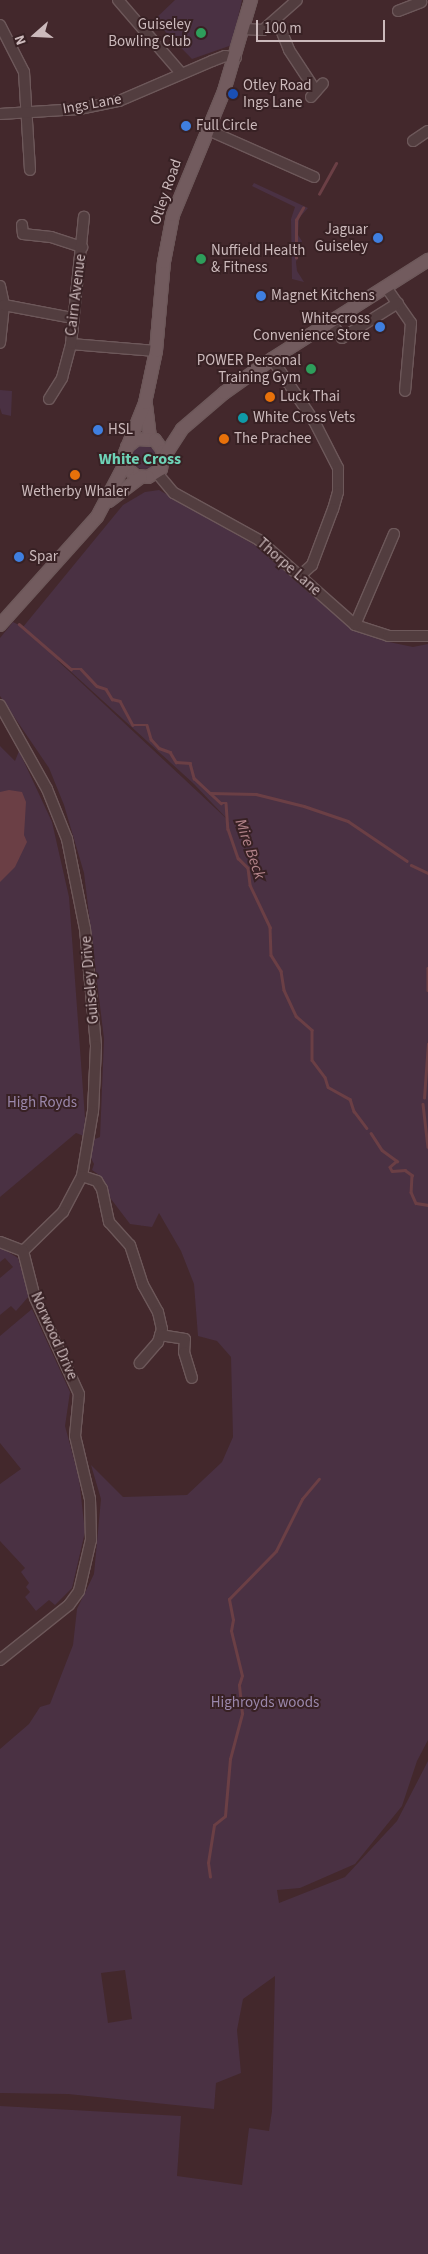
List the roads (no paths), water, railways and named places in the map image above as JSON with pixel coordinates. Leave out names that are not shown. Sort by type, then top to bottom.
[{"type":"main road","name":"Otley Road","points":[[127,447],[146,403],[156,351],[168,235],[182,189],[208,130],[236,58],[250,0]]},
{"type":"main road","points":[[0,625],[87,530],[108,501],[125,464],[127,447],[137,439],[152,440],[182,429],[272,359],[428,260]]},
{"type":"main road","name":"Otley Road","points":[[146,403],[152,440]]},
{"type":"main road","points":[[108,501],[141,477],[157,473],[164,457],[182,429]]},
{"type":"main road","points":[[152,440],[164,457]]},
{"type":"main road","points":[[125,464],[131,473],[141,477]]},
{"type":"street","points":[[118,0],[181,73]]},
{"type":"street","points":[[244,29],[263,30],[278,20],[297,0]]},
{"type":"street","points":[[398,11],[415,2]]},
{"type":"street","points":[[278,20],[289,50],[317,90]]},
{"type":"street","points":[[0,25],[24,72],[28,112],[30,170]]},
{"type":"street","name":"Ings Lane","points":[[0,114],[79,109],[119,101],[220,58],[236,58]]},
{"type":"street","points":[[208,130],[314,177]]},
{"type":"street","points":[[413,141],[428,131]]},
{"type":"street","name":"Cairn Avenue","points":[[49,399],[53,388],[62,378],[71,344],[72,318],[82,247],[84,217]]},
{"type":"street","name":"Cairn Avenue","points":[[22,225],[23,234],[51,237],[82,247]]},
{"type":"street","points":[[0,286],[4,305],[0,343]]},
{"type":"street","points":[[386,287],[411,323],[405,391]]},
{"type":"street","points":[[331,322],[342,338],[398,303]]},
{"type":"street","points":[[4,305],[72,318]]},
{"type":"street","name":"Cairn Avenue","points":[[71,344],[156,351]]},
{"type":"street","points":[[272,359],[314,421],[335,456],[338,468],[338,492],[312,565],[301,575]]},
{"type":"street","name":"Thorpe Lane","points":[[157,473],[174,493],[259,540],[301,575],[355,625],[388,636],[428,636]]},
{"type":"street","points":[[355,625],[394,534]]},
{"type":"street","name":"Guiseley Drive","points":[[0,705],[47,789],[67,839],[78,883],[92,989],[96,1046],[93,1111],[82,1176],[63,1212],[23,1251]]},
{"type":"street","points":[[82,1176],[97,1180],[102,1189],[109,1222],[130,1245],[136,1257],[143,1285],[158,1312],[160,1335],[148,1356],[140,1363]]},
{"type":"street","points":[[0,1242],[23,1251]]},
{"type":"street","name":"Norwood Drive","points":[[0,1660],[69,1604],[79,1591],[86,1569],[92,1525],[75,1420],[78,1403],[75,1380],[35,1298],[23,1251]]},
{"type":"street","points":[[160,1335],[185,1339],[184,1352],[192,1378]]},
{"type":"waterway","points":[[319,194],[336,163]]},
{"type":"waterway","points":[[296,258],[296,220],[303,208]]},
{"type":"waterway","name":"Mire Beck","points":[[19,624],[71,669],[81,669],[97,686],[106,689],[112,699],[120,701],[133,725],[147,725],[151,739],[159,748],[170,752],[176,762],[190,763],[194,778],[221,803],[226,803],[228,829],[238,858],[248,868],[250,885],[270,927],[271,955],[281,971],[284,990],[296,1016],[312,1030],[312,1060],[325,1077],[328,1087],[350,1099],[354,1111],[367,1128]]},
{"type":"waterway","points":[[210,793],[256,794],[304,806],[348,821],[407,861]]},
{"type":"waterway","points":[[411,865],[428,873]]},
{"type":"waterway","points":[[428,968],[428,990]]},
{"type":"waterway","points":[[424,1098],[428,1044]]},
{"type":"waterway","points":[[423,1104],[428,1147]]},
{"type":"waterway","name":"Mire Beck","points":[[371,1133],[382,1150],[397,1161],[390,1167],[392,1171],[405,1170],[412,1175],[411,1192],[416,1203],[428,1205]]},
{"type":"waterway","points":[[210,1877],[208,1863],[214,1825],[225,1816],[230,1759],[242,1714],[239,1685],[242,1676],[231,1631],[233,1620],[229,1599],[276,1551],[302,1499],[319,1479]]},
{"type":"place","name":"Guiseley Bowling Club","points":[[201,33]]},
{"type":"place","name":"Otley Road Ings Lane","points":[[233,94]]},
{"type":"place","name":"Full Circle","points":[[186,126]]},
{"type":"place","name":"Jaguar Guiseley","points":[[378,238]]},
{"type":"place","name":"Nuffield Health & Fitness","points":[[201,259]]},
{"type":"place","name":"Magnet Kitchens","points":[[261,296]]},
{"type":"place","name":"Whitecross Convenience Store","points":[[380,327]]},
{"type":"place","name":"POWER Personal Training Gym","points":[[311,369]]},
{"type":"place","name":"Luck Thai","points":[[270,397]]},
{"type":"place","name":"White Cross Vets","points":[[243,418]]},
{"type":"place","name":"HSL","points":[[98,430]]},
{"type":"place","name":"The Prachee","points":[[224,439]]},
{"type":"place","name":"Wetherby Whaler","points":[[75,475]]},
{"type":"place","name":"Spar","points":[[19,557]]},
{"type":"district","name":"White Cross","points":[[140,459]]},
{"type":"park label","name":"High Royds","points":[[42,1103]]},
{"type":"park label","name":"Highroyds woods","points":[[265,1703]]}]
